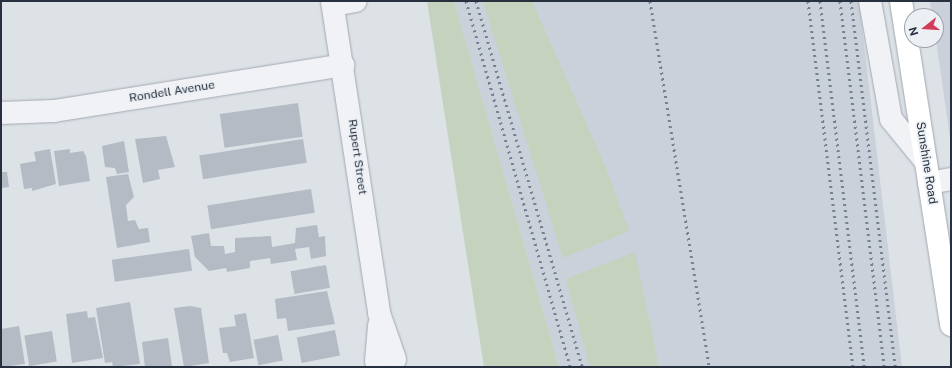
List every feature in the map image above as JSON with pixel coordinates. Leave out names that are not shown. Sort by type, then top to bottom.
[{"type":"main road","name":"Sunshine Road","points":[[901,1],[951,325]]},
{"type":"street","points":[[332,3],[356,1]]},
{"type":"street","points":[[870,1],[891,119],[927,173],[951,179]]},
{"type":"street","name":"Rupert Street","points":[[332,3],[343,65],[386,363]]},
{"type":"street","name":"Rondell Avenue","points":[[1,113],[54,110],[343,65]]},
{"type":"shaded area","points":[[454,1],[859,1],[902,367],[559,367]]},
{"type":"shaded area","points":[[930,1],[951,1],[951,145],[937,48],[944,48],[944,8],[931,8]]},
{"type":"green space","points":[[427,1],[454,1],[559,367],[484,367]]},
{"type":"green space","points":[[483,1],[532,1],[608,173],[629,231],[563,258]]},
{"type":"green space","points":[[635,252],[659,367],[590,367],[566,279]]},
{"type":"building","points":[[298,103],[303,137],[225,148],[220,114]]},
{"type":"building","points":[[166,136],[175,167],[158,170],[160,179],[143,183],[135,139]]},
{"type":"building","points":[[303,139],[307,163],[203,179],[199,155]]},
{"type":"building","points":[[124,141],[129,172],[117,174],[115,168],[105,167],[102,146]]},
{"type":"building","points":[[50,149],[56,184],[32,191],[32,188],[24,189],[20,164],[36,161],[34,152]]},
{"type":"building","points":[[70,149],[70,153],[83,151],[86,156],[90,181],[59,186],[54,151]]},
{"type":"building","points":[[1,172],[7,172],[9,187],[1,188]]},
{"type":"building","points":[[128,174],[134,197],[126,205],[128,221],[135,220],[139,229],[148,228],[150,242],[117,248],[106,177]]},
{"type":"building","points":[[311,189],[315,213],[211,229],[207,205]]},
{"type":"building","points":[[317,225],[319,237],[325,236],[326,256],[311,259],[309,247],[295,249],[297,260],[271,264],[270,258],[250,261],[250,268],[227,272],[226,268],[209,271],[195,257],[191,236],[209,233],[211,246],[224,246],[225,254],[235,252],[235,238],[271,236],[272,247],[295,243],[296,228]]},
{"type":"building","points":[[189,249],[192,271],[115,282],[112,260]]},
{"type":"building","points":[[326,265],[330,288],[295,294],[291,271]]},
{"type":"building","points":[[327,291],[335,324],[288,331],[286,318],[277,319],[275,299]]},
{"type":"building","points":[[130,302],[140,364],[113,367],[112,362],[105,363],[96,308]]},
{"type":"building","points":[[190,306],[201,308],[209,363],[184,367],[174,308]]},
{"type":"building","points":[[87,311],[88,318],[95,317],[103,358],[72,363],[66,314]]},
{"type":"building","points":[[246,313],[254,358],[230,362],[227,353],[223,353],[219,328],[236,326],[234,315]]},
{"type":"building","points":[[19,326],[25,364],[1,367],[1,329]]},
{"type":"building","points":[[335,330],[340,356],[302,363],[297,337]]},
{"type":"building","points":[[52,331],[57,362],[29,366],[24,335]]},
{"type":"building","points":[[278,335],[283,361],[258,365],[253,340]]},
{"type":"building","points":[[168,338],[172,367],[145,367],[142,342]]},
{"type":"railway","points":[[466,1],[570,367]]},
{"type":"railway","points":[[476,1],[582,367]]},
{"type":"railway","points":[[650,1],[709,367]]},
{"type":"railway","points":[[808,1],[853,367]]},
{"type":"railway","points":[[820,1],[864,367]]},
{"type":"railway","points":[[840,1],[884,367]]},
{"type":"railway","points":[[851,1],[895,367]]}]
